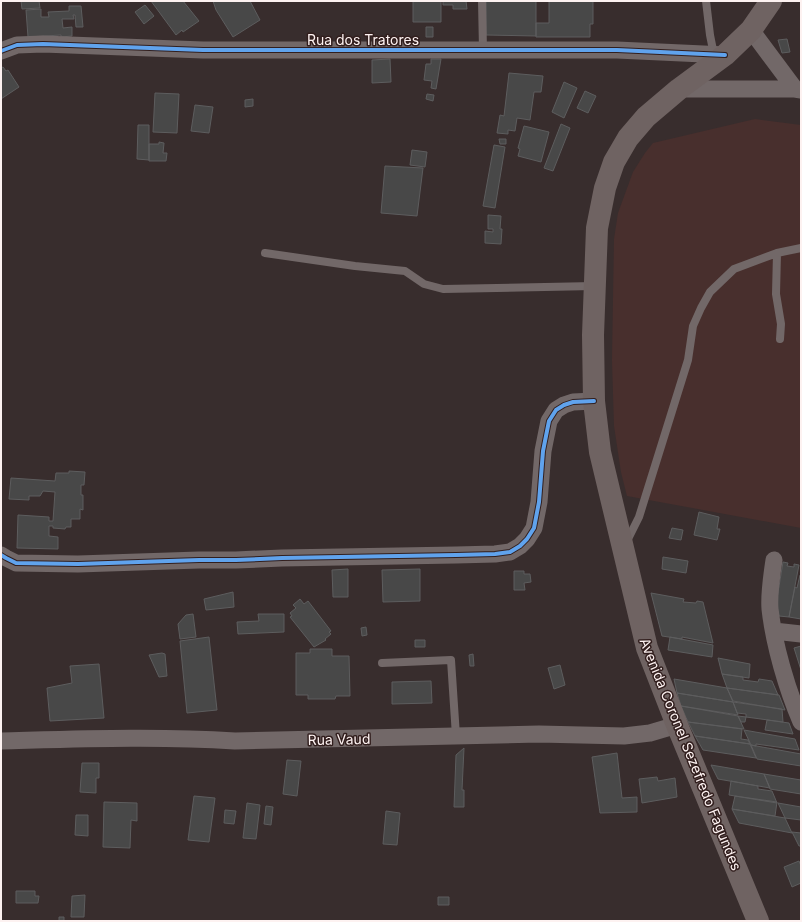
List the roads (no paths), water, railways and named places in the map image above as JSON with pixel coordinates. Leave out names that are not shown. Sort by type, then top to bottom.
[{"type":"main road","name":"Avenida Coronel Sezefredo Fagundes","points":[[758,921],[677,725],[647,648],[600,452],[594,401],[593,334],[597,228],[605,188],[614,162],[628,138],[646,117],[751,30],[771,1]]},
{"type":"street","points":[[751,30],[798,90]]},
{"type":"street","name":"Rua dos Tratores","points":[[1,51],[17,46],[43,44],[203,50],[617,50],[720,55]]},
{"type":"street","points":[[679,89],[798,90]]},
{"type":"street","points":[[1,555],[16,563],[72,564],[352,556],[495,554],[510,552],[520,546],[527,539],[534,528],[542,480],[543,450],[549,421],[556,410],[564,405],[573,402],[594,401]]},
{"type":"street","points":[[774,560],[770,608],[787,682],[801,722]]},
{"type":"street","points":[[774,630],[801,634]]},
{"type":"street","name":"Rua Vaud","points":[[1,741],[198,738],[235,741],[539,734],[624,736],[650,733],[677,725]]},
{"type":"lane","points":[[482,1],[483,50]]},
{"type":"lane","points":[[706,1],[710,35],[720,55]]},
{"type":"lane","points":[[623,549],[639,517],[688,360],[693,326],[710,292],[734,269],[777,253],[801,248]]},
{"type":"lane","points":[[265,253],[355,266],[405,271],[424,284],[443,289],[595,286]]},
{"type":"lane","points":[[777,253],[776,294],[781,324],[780,339]]},
{"type":"lane","points":[[382,663],[451,660],[456,736]]}]
